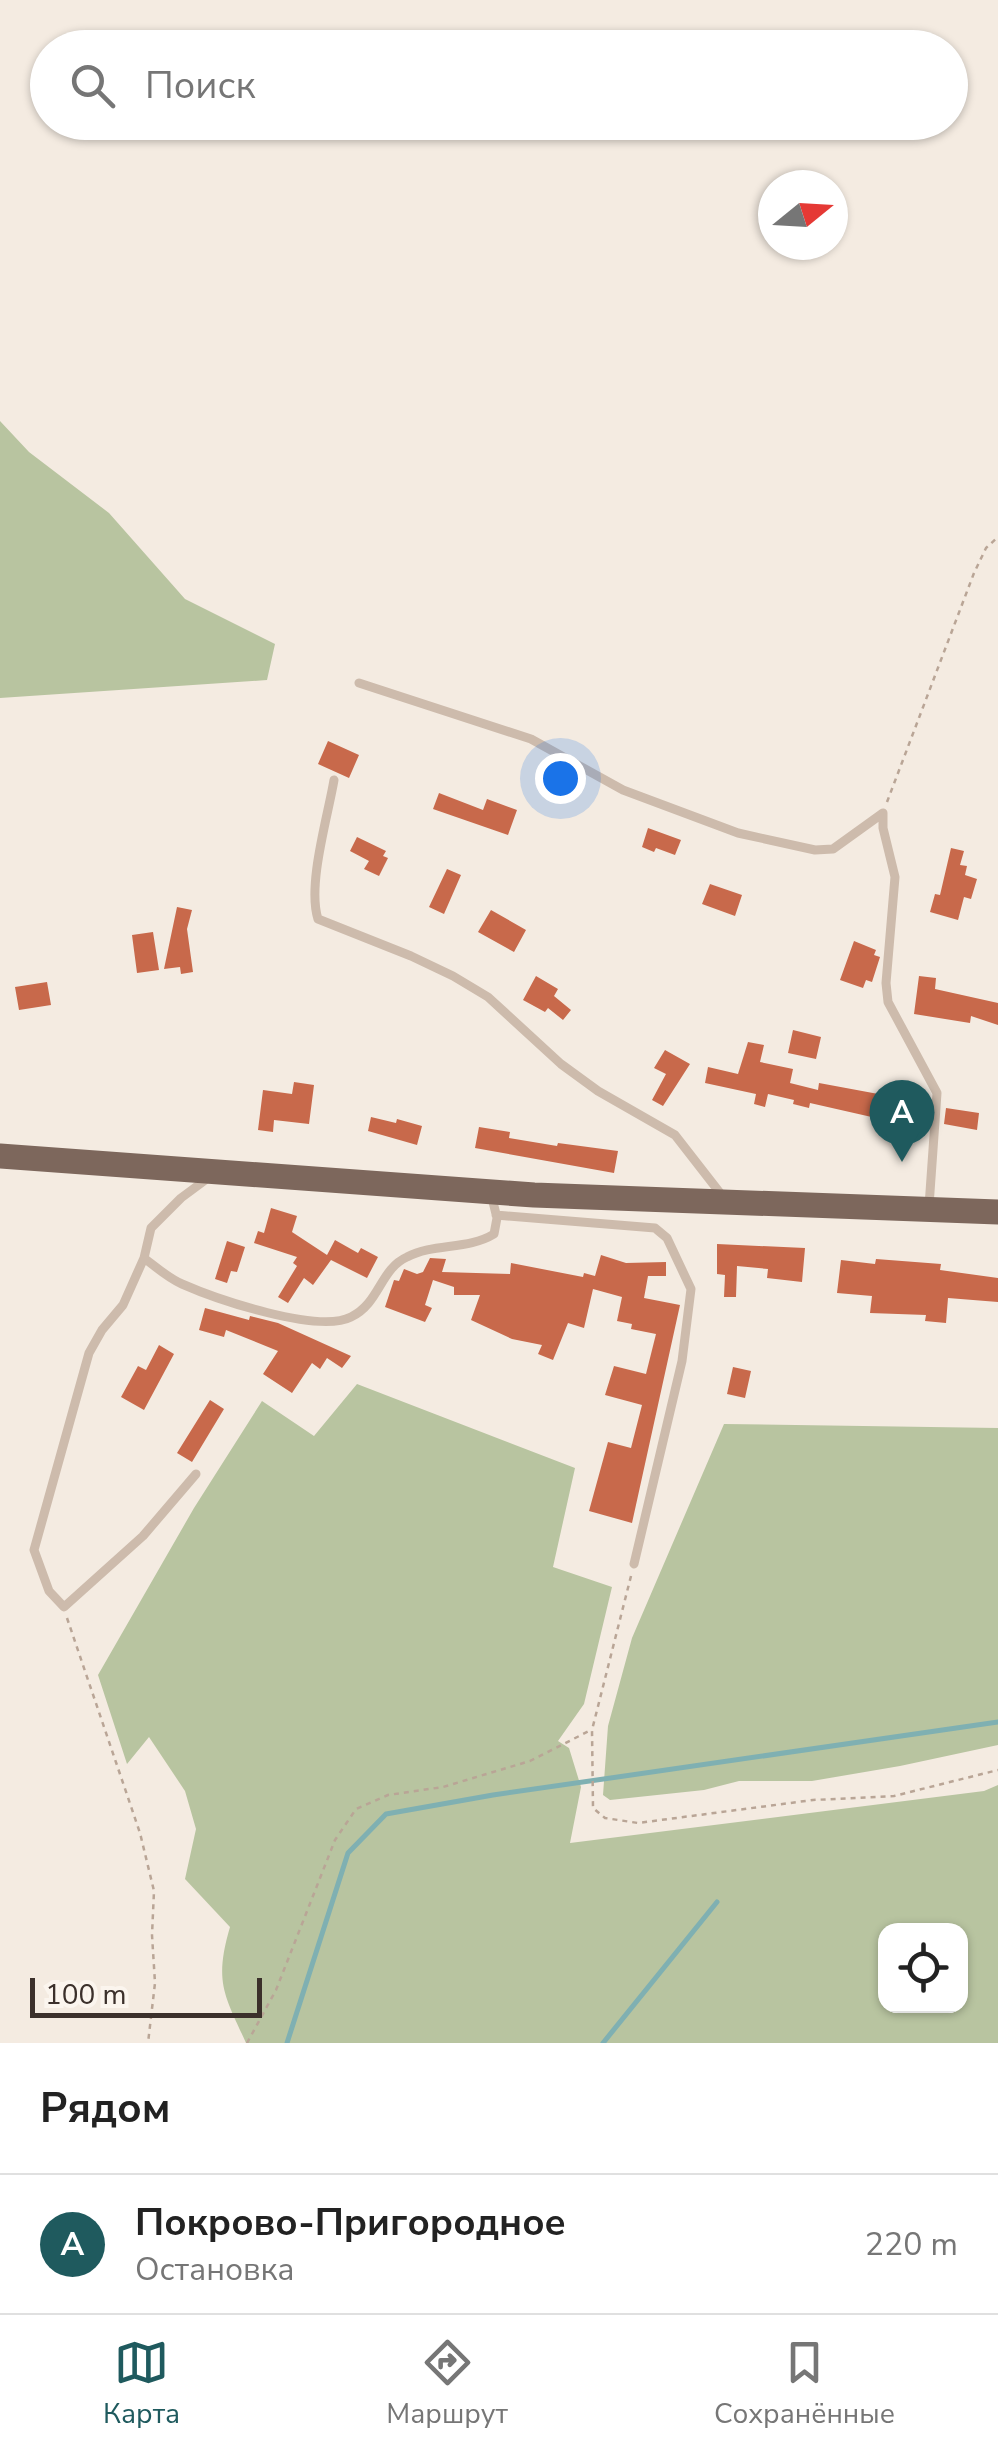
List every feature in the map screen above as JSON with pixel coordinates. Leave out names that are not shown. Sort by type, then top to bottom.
[{"type":"main road","points":[[0,1156],[218,1170],[493,1203],[728,1203],[998,1212]]},
{"type":"lane","points":[[359,684],[531,739],[623,790],[738,833],[816,850],[833,848],[883,814]]},
{"type":"lane","points":[[334,780],[317,879],[318,919],[411,956],[488,998],[561,1064],[598,1091],[675,1135],[728,1203]]},
{"type":"lane","points":[[883,814],[895,877],[886,983],[888,1002],[937,1093],[928,1210]]},
{"type":"lane","points":[[196,1474],[143,1536],[64,1607],[48,1591],[34,1550],[89,1353],[123,1304],[144,1258],[151,1228],[181,1198],[218,1170]]},
{"type":"lane","points":[[144,1258],[180,1283],[304,1321],[329,1323],[349,1318],[370,1304],[391,1268],[402,1259],[426,1248],[483,1241],[494,1234],[493,1203],[655,1228],[666,1238],[691,1289],[682,1361],[634,1564]]},
{"type":"path","points":[[883,814],[974,574],[986,548],[998,537]]},
{"type":"path","points":[[634,1564],[592,1730],[592,1808],[605,1818],[638,1823],[813,1800],[894,1796],[998,1770]]},
{"type":"path","points":[[64,1607],[140,1833],[154,1891],[156,1983],[148,2043]]},
{"type":"path","points":[[246,2043],[276,1990],[336,1840],[356,1809],[388,1795],[443,1787],[530,1761],[592,1730]]},
{"type":"green space","points":[[0,421],[29,452],[109,513],[185,599],[275,644],[267,680],[0,698]]},
{"type":"green space","points":[[357,1384],[575,1468],[553,1567],[612,1587],[584,1704],[558,1741],[569,1748],[581,1787],[570,1843],[984,1791],[998,1785],[998,2043],[246,2043],[222,1975],[230,1927],[185,1879],[196,1829],[185,1791],[149,1737],[127,1764],[98,1675],[194,1508],[262,1401],[314,1436]]},
{"type":"green space","points":[[724,1424],[998,1428],[998,1745],[812,1781],[739,1781],[704,1790],[610,1800],[603,1795],[608,1726],[632,1638]]},
{"type":"building","points":[[328,741],[359,755],[349,778],[318,764]]},
{"type":"building","points":[[439,793],[483,810],[487,799],[517,810],[508,835],[433,809]]},
{"type":"building","points":[[648,828],[681,840],[675,855],[642,847]]},
{"type":"building","points":[[357,837],[386,851],[383,856],[388,858],[379,876],[364,869],[369,861],[350,851]]},
{"type":"building","points":[[951,848],[964,851],[960,865],[967,866],[965,875],[977,879],[971,899],[964,897],[958,920],[930,912],[935,894],[940,895]]},
{"type":"building","points":[[447,869],[461,875],[444,914],[429,907]]},
{"type":"building","points":[[710,884],[742,895],[735,916],[702,904]]},
{"type":"building","points":[[177,907],[192,910],[187,929],[193,972],[181,974],[180,967],[164,969]]},
{"type":"building","points":[[491,910],[526,930],[514,952],[478,932]]},
{"type":"building","points":[[153,932],[159,970],[137,973],[132,935]]},
{"type":"building","points":[[854,941],[876,950],[874,955],[880,957],[872,982],[866,980],[863,988],[840,980]]},
{"type":"building","points":[[536,976],[558,989],[554,996],[571,1010],[563,1020],[548,1008],[545,1012],[523,1000]]},
{"type":"building","points":[[919,976],[936,978],[935,989],[998,1003],[998,1025],[971,1016],[970,1023],[914,1014]]},
{"type":"building","points":[[47,982],[51,1005],[19,1010],[15,987]]},
{"type":"building","points":[[793,1030],[821,1037],[816,1059],[788,1053]]},
{"type":"building","points":[[748,1042],[764,1045],[760,1062],[793,1069],[790,1083],[818,1090],[819,1083],[916,1101],[912,1120],[877,1114],[876,1118],[810,1103],[809,1108],[768,1094],[765,1107],[754,1104],[756,1094],[705,1083],[708,1067],[738,1074]]},
{"type":"building","points":[[665,1050],[690,1064],[663,1106],[652,1100],[666,1074],[654,1068]]},
{"type":"building","points":[[294,1082],[314,1085],[309,1124],[274,1120],[273,1132],[258,1130],[263,1090],[292,1094]]},
{"type":"building","points":[[946,1108],[979,1113],[977,1130],[944,1124]]},
{"type":"building","points":[[371,1117],[422,1126],[417,1145],[368,1131]]},
{"type":"building","points":[[479,1127],[510,1132],[509,1138],[618,1151],[614,1173],[475,1148]]},
{"type":"building","points":[[271,1208],[297,1216],[292,1232],[327,1255],[335,1240],[358,1253],[361,1248],[378,1257],[367,1278],[331,1260],[313,1285],[304,1278],[288,1303],[278,1297],[297,1266],[293,1263],[297,1257],[254,1243],[258,1231],[264,1233]]},
{"type":"building","points":[[227,1241],[245,1247],[237,1272],[231,1271],[227,1283],[215,1279]]},
{"type":"building","points":[[717,1244],[805,1248],[802,1282],[767,1278],[768,1269],[737,1266],[736,1297],[724,1297],[725,1275],[717,1274]]},
{"type":"building","points":[[601,1255],[626,1263],[666,1262],[666,1276],[648,1276],[644,1298],[680,1305],[632,1523],[589,1511],[608,1442],[631,1448],[642,1405],[605,1395],[614,1366],[646,1374],[656,1334],[631,1329],[632,1324],[617,1321],[622,1297],[593,1289],[584,1328],[568,1323],[553,1360],[538,1354],[542,1345],[512,1339],[471,1320],[480,1295],[454,1295],[454,1287],[433,1280],[425,1305],[432,1308],[425,1322],[385,1307],[394,1280],[399,1281],[404,1269],[423,1272],[430,1258],[446,1259],[442,1272],[510,1274],[511,1263],[583,1277],[584,1273],[595,1276]]},
{"type":"building","points":[[876,1259],[941,1264],[940,1270],[998,1278],[998,1302],[948,1298],[946,1323],[925,1321],[926,1315],[870,1313],[872,1296],[837,1293],[841,1260],[875,1264]]},
{"type":"building","points":[[205,1308],[278,1323],[351,1356],[342,1368],[327,1358],[320,1369],[312,1363],[292,1393],[263,1374],[278,1351],[226,1330],[224,1337],[199,1330]]},
{"type":"building","points":[[159,1345],[174,1354],[144,1410],[121,1397],[138,1366],[146,1370]]},
{"type":"building","points":[[733,1367],[751,1371],[745,1398],[727,1394]]},
{"type":"building","points":[[210,1400],[224,1409],[192,1462],[177,1453]]},
{"type":"waterway","points":[[287,2043],[348,1853],[386,1814],[998,1722]]},
{"type":"waterway","points":[[603,2043],[717,1902]]},
{"type":"place","name":"Покрово-Пригородное","points":[[902,1162]]}]
